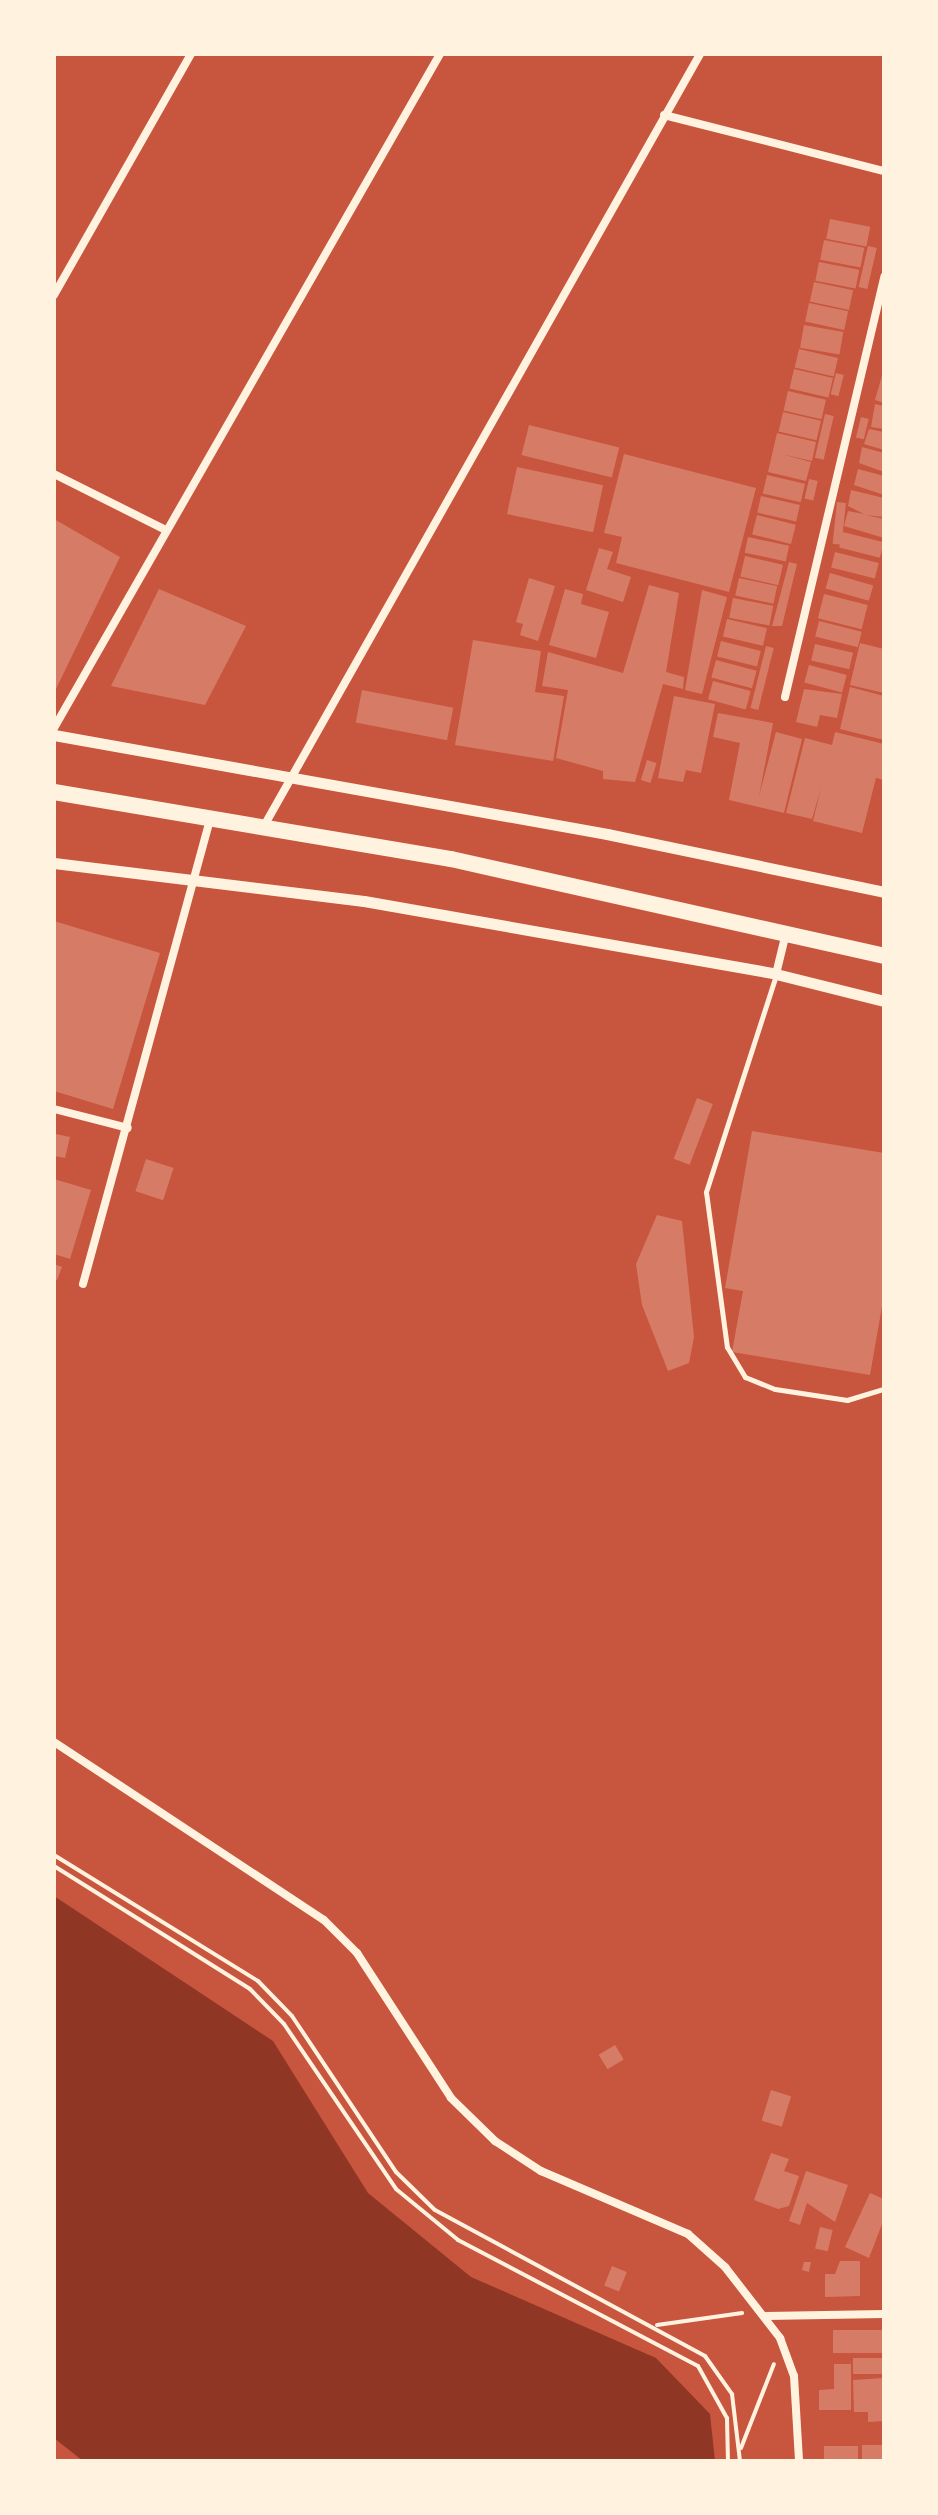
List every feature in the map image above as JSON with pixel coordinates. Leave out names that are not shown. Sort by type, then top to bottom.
[{"type":"highway","points":[[54,792],[451,859],[884,956]]},
{"type":"street","points":[[54,295],[191,54]]},
{"type":"street","points":[[54,728],[164,529],[440,54]]},
{"type":"street","points":[[263,828],[290,775],[700,54]]},
{"type":"street","points":[[664,115],[884,171]]},
{"type":"street","points":[[785,697],[884,277]]},
{"type":"street","points":[[54,474],[164,529]]},
{"type":"street","points":[[54,735],[290,775],[884,892]]},
{"type":"street","points":[[83,1284],[210,820]]},
{"type":"street","points":[[54,863],[196,877],[776,974],[884,1001]]},
{"type":"street","points":[[776,974],[786,933]]},
{"type":"street","points":[[54,1109],[128,1128]]},
{"type":"street","points":[[54,1742],[324,1920],[357,1953],[451,2098],[495,2141],[541,2171],[688,2234],[766,2316],[794,2376],[799,2461]]},
{"type":"street","points":[[766,2316],[884,2314]]},
{"type":"lane","points":[[776,974],[706,1192],[727,1347],[745,1377],[775,1389],[847,1400],[884,1389]]},
{"type":"path","points":[[54,1855],[266,1988],[396,2172],[435,2210],[514,2259],[654,2325],[718,2370],[732,2394],[740,2461]]},
{"type":"path","points":[[54,1866],[250,1989],[284,2024],[396,2189],[458,2240],[698,2366],[727,2418],[728,2461]]},
{"type":"path","points":[[654,2325],[746,2311]]},
{"type":"path","points":[[740,2450],[775,2363]]},
{"type":"shaded area","points":[[54,1896],[273,2041],[368,2193],[471,2277],[656,2358],[710,2414],[715,2461],[83,2461],[54,2438]]},
{"type":"building","points":[[830,219],[870,227],[866,246],[826,239]]},
{"type":"building","points":[[824,240],[864,248],[860,267],[820,260]]},
{"type":"building","points":[[868,246],[877,248],[867,289],[859,287]]},
{"type":"building","points":[[819,262],[859,270],[856,288],[815,281]]},
{"type":"building","points":[[814,282],[853,290],[849,310],[810,302]]},
{"type":"building","points":[[809,303],[848,311],[844,330],[805,322]]},
{"type":"building","points":[[804,325],[843,332],[839,355],[800,348]]},
{"type":"building","points":[[799,349],[838,358],[834,377],[795,368]]},
{"type":"building","points":[[794,369],[833,378],[828,397],[790,388]]},
{"type":"building","points":[[884,372],[884,403],[875,400]]},
{"type":"building","points":[[836,373],[844,375],[838,396],[831,394]]},
{"type":"building","points":[[788,391],[826,400],[822,419],[784,410]]},
{"type":"building","points":[[875,404],[884,406],[884,429],[871,427]]},
{"type":"building","points":[[783,412],[821,421],[817,440],[779,431]]},
{"type":"building","points":[[825,414],[834,416],[824,460],[815,458]]},
{"type":"building","points":[[861,417],[869,419],[864,439],[856,437]]},
{"type":"building","points":[[529,425],[619,447],[612,478],[522,455]]},
{"type":"building","points":[[869,429],[884,432],[884,450],[864,444]]},
{"type":"building","points":[[777,433],[816,442],[812,461],[781,454],[811,462],[806,481],[768,472]]},
{"type":"building","points":[[862,447],[884,453],[884,472],[859,463]]},
{"type":"building","points":[[624,454],[756,488],[729,592],[616,563],[622,537],[604,533]]},
{"type":"building","points":[[517,467],[603,485],[593,532],[507,514]]},
{"type":"building","points":[[858,469],[884,476],[884,495],[854,485]]},
{"type":"building","points":[[767,475],[805,484],[801,502],[763,494]]},
{"type":"building","points":[[809,479],[818,481],[813,501],[805,498]]},
{"type":"building","points":[[851,490],[884,498],[884,517],[866,515],[884,519],[884,538],[844,526],[848,511],[864,514],[848,506]]},
{"type":"building","points":[[761,496],[800,505],[796,522],[757,513]]},
{"type":"building","points":[[837,502],[846,503],[842,545],[833,544]]},
{"type":"building","points":[[757,515],[796,525],[791,544],[752,534]]},
{"type":"building","points":[[54,519],[120,557],[54,693]]},
{"type":"building","points":[[843,532],[884,542],[880,558],[839,548]]},
{"type":"building","points":[[748,537],[789,546],[786,561],[745,553]]},
{"type":"building","points":[[599,548],[613,552],[607,569],[631,577],[623,602],[586,590]]},
{"type":"building","points":[[835,552],[879,563],[875,578],[831,568]]},
{"type":"building","points":[[745,556],[783,565],[778,585],[740,576]]},
{"type":"building","points":[[789,562],[797,564],[782,626],[772,626]]},
{"type":"building","points":[[830,573],[873,585],[869,601],[826,588]]},
{"type":"building","points":[[529,578],[555,586],[538,641],[520,635],[523,624],[516,622]]},
{"type":"building","points":[[739,578],[777,586],[773,604],[735,596]]},
{"type":"building","points":[[649,585],[679,593],[666,672],[684,677],[683,689],[663,684],[635,782],[603,779],[603,771],[556,758],[568,690],[542,686],[548,652],[623,673]]},
{"type":"building","points":[[159,589],[246,626],[205,705],[111,686]]},
{"type":"building","points":[[565,589],[583,594],[581,604],[609,612],[596,658],[549,645]]},
{"type":"building","points":[[702,590],[727,597],[702,694],[685,690]]},
{"type":"building","points":[[824,594],[868,605],[862,629],[818,618]]},
{"type":"building","points":[[733,598],[773,606],[769,625],[729,618]]},
{"type":"building","points":[[727,619],[767,628],[763,646],[723,637]]},
{"type":"building","points":[[819,621],[862,632],[858,647],[815,637]]},
{"type":"building","points":[[473,640],[541,651],[535,692],[564,696],[553,761],[455,745]]},
{"type":"building","points":[[721,641],[761,651],[757,666],[717,657]]},
{"type":"building","points":[[860,643],[884,649],[884,693],[850,685]]},
{"type":"building","points":[[815,644],[853,653],[849,669],[811,661]]},
{"type":"building","points":[[766,646],[774,648],[758,710],[751,708]]},
{"type":"building","points":[[716,660],[757,671],[752,688],[711,677]]},
{"type":"building","points":[[809,665],[847,675],[842,692],[804,682]]},
{"type":"building","points":[[713,681],[751,691],[746,709],[708,699]]},
{"type":"building","points":[[850,687],[884,696],[884,740],[840,729]]},
{"type":"building","points":[[804,689],[842,694],[837,718],[820,715],[817,727],[796,722]]},
{"type":"building","points":[[362,690],[453,708],[447,740],[356,722]]},
{"type":"building","points":[[674,696],[715,704],[701,773],[686,770],[683,782],[658,778]]},
{"type":"building","points":[[718,713],[773,723],[759,796],[776,732],[802,739],[784,813],[729,800],[740,743],[713,737]]},
{"type":"building","points":[[835,732],[884,744],[884,780],[876,778],[862,833],[813,821],[821,788],[812,819],[786,813],[805,738],[832,745]]},
{"type":"building","points":[[647,760],[657,763],[650,783],[641,780]]},
{"type":"building","points":[[54,921],[160,953],[113,1109],[54,1091]]},
{"type":"building","points":[[697,1098],[713,1104],[690,1165],[674,1159]]},
{"type":"building","points":[[752,1131],[884,1153],[884,1295],[870,1375],[732,1352],[743,1291],[725,1288]]},
{"type":"building","points":[[56,1134],[70,1137],[65,1158],[54,1156]]},
{"type":"building","points":[[146,1159],[174,1168],[163,1200],[135,1191]]},
{"type":"building","points":[[54,1179],[91,1190],[70,1259],[54,1254]]},
{"type":"building","points":[[657,1215],[682,1221],[694,1337],[689,1363],[668,1371],[642,1305],[636,1264]]},
{"type":"building","points":[[54,1264],[62,1267],[57,1280],[54,1279]]},
{"type":"building","points":[[615,2045],[624,2060],[607,2069],[599,2055]]},
{"type":"building","points":[[771,2090],[791,2096],[782,2127],[762,2121]]},
{"type":"building","points":[[771,2153],[789,2159],[784,2171],[799,2176],[789,2206],[778,2209],[754,2200]]},
{"type":"building","points":[[806,2171],[848,2185],[835,2222],[807,2203],[800,2225],[789,2221]]},
{"type":"building","points":[[870,2193],[884,2199],[884,2219],[869,2258],[845,2247]]},
{"type":"building","points":[[820,2227],[833,2230],[828,2251],[815,2248]]},
{"type":"building","points":[[840,2261],[860,2261],[860,2296],[825,2297],[825,2274],[835,2274]]},
{"type":"building","points":[[804,2262],[811,2262],[809,2272],[802,2270]]},
{"type":"building","points":[[612,2266],[627,2272],[619,2291],[604,2285]]},
{"type":"building","points":[[833,2330],[884,2330],[884,2353],[833,2353]]},
{"type":"building","points":[[853,2358],[884,2358],[884,2374],[853,2374]]},
{"type":"building","points":[[834,2364],[851,2364],[851,2410],[819,2410],[819,2390],[834,2389]]},
{"type":"building","points":[[884,2378],[884,2421],[868,2422],[868,2412],[854,2412],[853,2380]]},
{"type":"building","points":[[862,2445],[884,2445],[884,2461],[862,2461]]},
{"type":"building","points":[[824,2446],[858,2446],[858,2461],[824,2461]]}]
